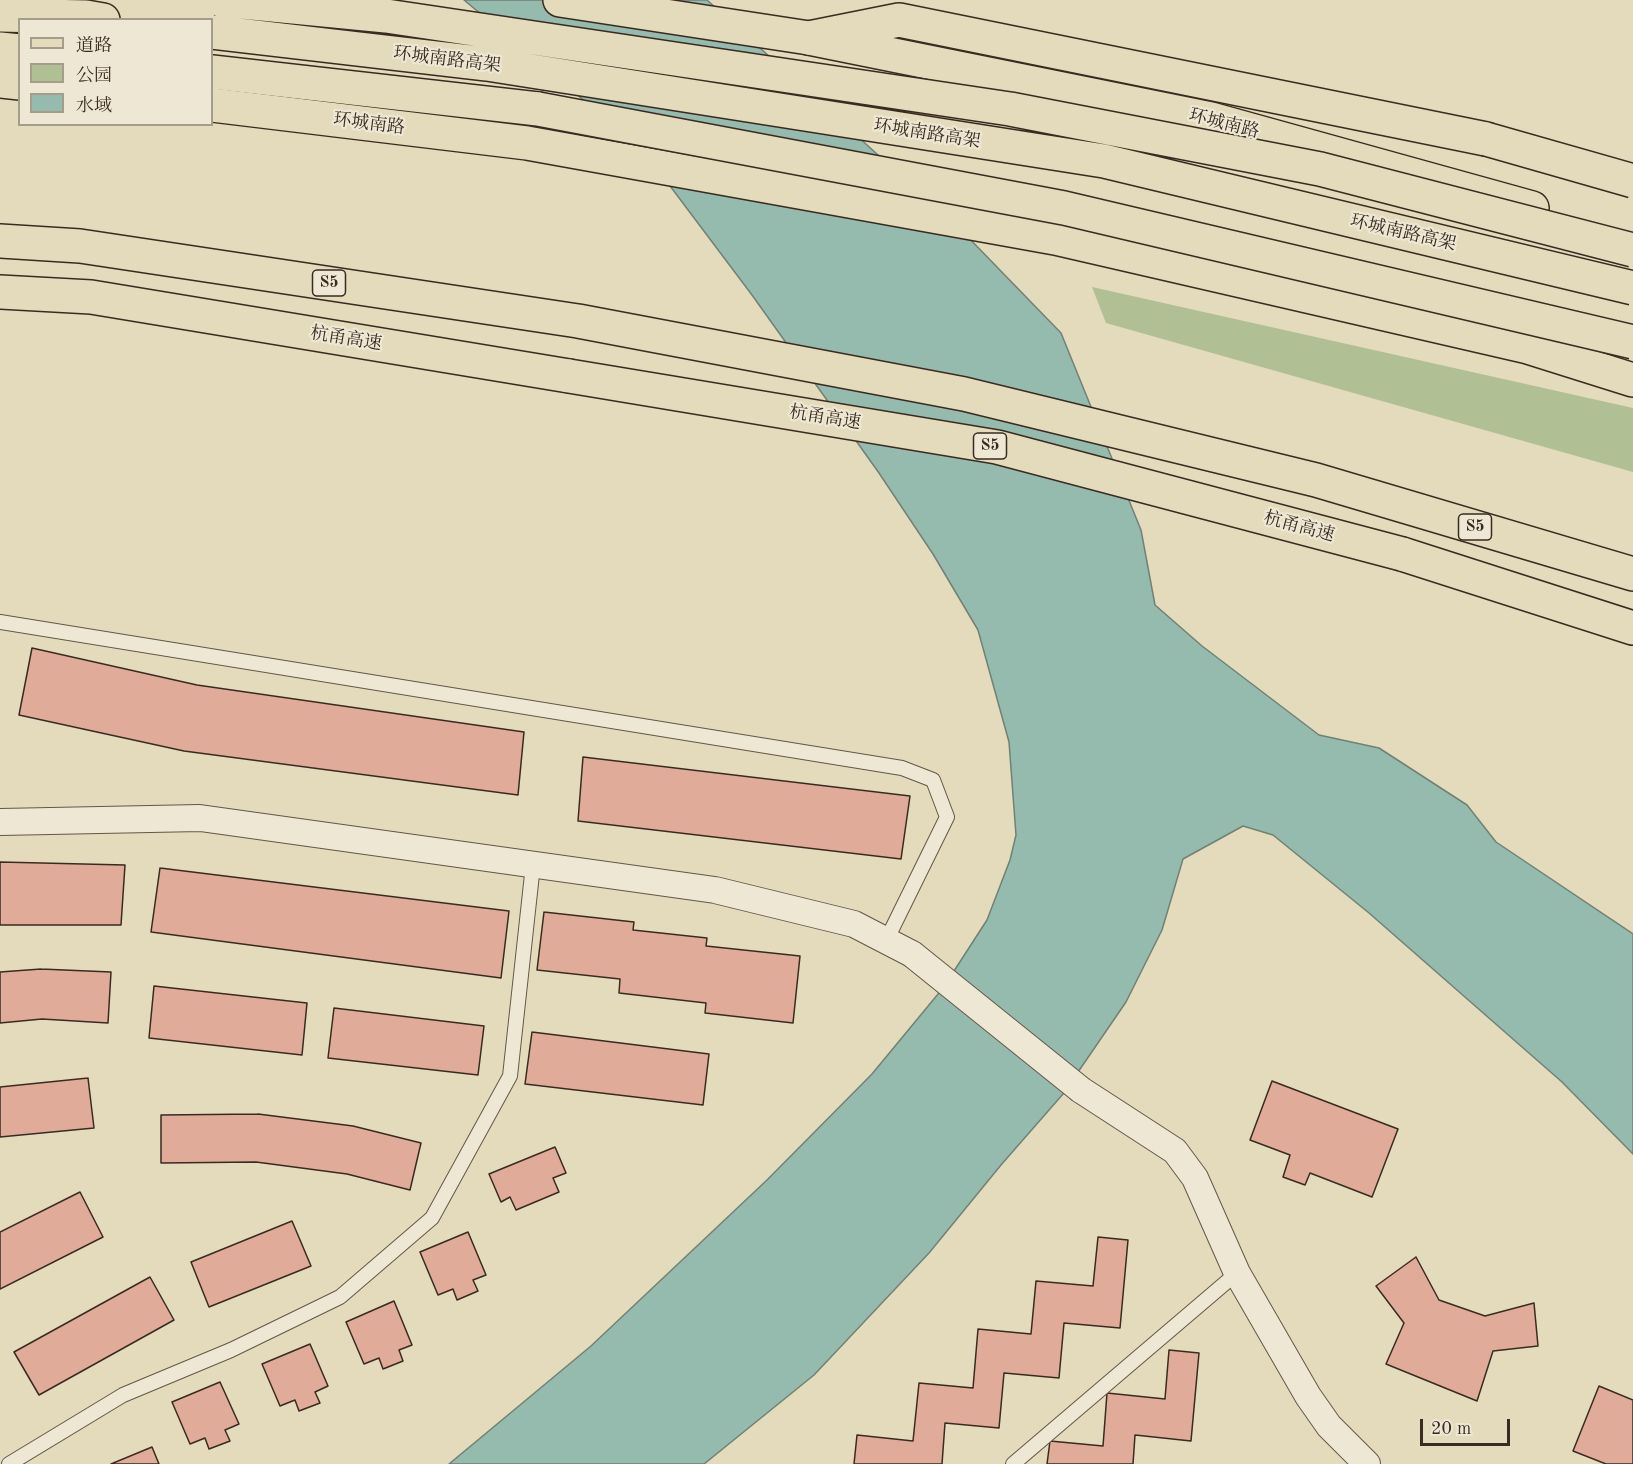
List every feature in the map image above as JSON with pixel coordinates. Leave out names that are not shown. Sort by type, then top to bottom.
[{"type":"main road","name":"环城南路高架","points":[[221,0],[386,16],[1010,109],[1320,169],[1633,250]]},
{"type":"main road","name":"环城南路","points":[[561,0],[809,38],[1212,119],[1633,236]]},
{"type":"main road","points":[[0,15],[92,18]]},
{"type":"main road","points":[[809,38],[899,20],[1486,139],[1633,180]]},
{"type":"main road","name":"环城南路高架","points":[[213,32],[488,64],[1104,161],[1633,288]]},
{"type":"main road","points":[[0,49],[18,51]]},
{"type":"main road","points":[[213,72],[538,109],[1064,208],[1633,342]]},
{"type":"main road","points":[[0,81],[18,83]]},
{"type":"main road","name":"环城南路","points":[[213,105],[527,142],[1055,238],[1528,347],[1633,380]]},
{"type":"main road","name":"S5","points":[[0,241],[80,246],[578,321],[964,394],[1316,480],[1633,574]]},
{"type":"main road","name":"杭甬高速","points":[[0,292],[91,297],[997,447],[1402,554],[1633,628]]},
{"type":"street","points":[[0,822],[200,818],[715,890],[854,924],[912,954],[1081,1090],[1175,1151],[1195,1178],[1237,1273],[1313,1403],[1329,1426],[1367,1464]]},
{"type":"lane","points":[[0,622],[902,768],[933,780],[947,817],[886,940]]},
{"type":"lane","points":[[9,1464],[123,1395],[231,1350],[339,1297],[432,1218],[510,1076],[533,865]]},
{"type":"lane","points":[[1013,1464],[1237,1273]]},
{"type":"green space","points":[[1092,287],[1633,408],[1633,472],[1106,323]]},
{"type":"water","points":[[464,0],[707,0],[963,232],[1061,333],[1141,530],[1155,605],[1202,646],[1319,735],[1379,748],[1467,805],[1496,842],[1633,934],[1633,1154],[1562,1082],[1369,913],[1273,835],[1243,826],[1183,859],[1162,930],[1126,1002],[1063,1094],[929,1253],[814,1375],[704,1464],[449,1464],[591,1346],[767,1180],[872,1074],[943,988],[987,920],[1010,860],[1016,835],[1009,742],[978,630],[933,554],[879,473],[752,295],[643,150]]},
{"type":"building","points":[[32,648],[197,685],[524,732],[518,795],[184,751],[19,715]]},
{"type":"building","points":[[583,757],[910,796],[901,859],[578,821]]},
{"type":"building","points":[[0,862],[125,865],[121,925],[0,925]]},
{"type":"building","points":[[160,868],[509,911],[501,978],[151,932]]},
{"type":"building","points":[[544,912],[634,922],[633,930],[707,938],[706,946],[800,956],[793,1023],[705,1013],[706,1003],[619,993],[620,979],[537,970]]},
{"type":"building","points":[[41,969],[111,972],[108,1023],[42,1019],[0,1023],[0,972]]},
{"type":"building","points":[[154,986],[307,1003],[302,1055],[149,1038]]},
{"type":"building","points":[[334,1008],[484,1026],[478,1075],[328,1058]]},
{"type":"building","points":[[532,1032],[709,1054],[703,1105],[525,1084]]},
{"type":"building","points":[[88,1078],[94,1128],[0,1137],[0,1087]]},
{"type":"building","points":[[1272,1081],[1398,1129],[1372,1197],[1310,1173],[1305,1185],[1283,1177],[1290,1155],[1250,1140]]},
{"type":"building","points":[[258,1114],[353,1126],[421,1143],[410,1190],[347,1174],[256,1162],[161,1163],[161,1115]]},
{"type":"building","points":[[555,1147],[566,1173],[553,1178],[559,1192],[516,1210],[510,1197],[501,1202],[489,1174]]},
{"type":"building","points":[[80,1192],[103,1237],[0,1289],[0,1232]]},
{"type":"building","points":[[292,1221],[311,1266],[209,1307],[191,1262]]},
{"type":"building","points":[[468,1232],[486,1275],[473,1280],[478,1291],[457,1300],[453,1289],[438,1295],[420,1252]]},
{"type":"building","points":[[1098,1237],[1128,1240],[1120,1328],[1064,1323],[1059,1378],[1004,1373],[999,1428],[945,1423],[942,1464],[854,1464],[857,1435],[913,1441],[919,1383],[973,1388],[978,1329],[1031,1334],[1036,1281],[1093,1286]]},
{"type":"building","points":[[1416,1257],[1439,1300],[1485,1316],[1534,1303],[1538,1346],[1493,1351],[1477,1401],[1386,1364],[1404,1323],[1376,1286]]},
{"type":"building","points":[[150,1277],[174,1320],[39,1395],[14,1352]]},
{"type":"building","points":[[394,1301],[412,1345],[399,1350],[403,1361],[383,1369],[379,1358],[364,1364],[346,1322]]},
{"type":"building","points":[[310,1344],[328,1386],[315,1392],[320,1403],[299,1411],[295,1400],[280,1406],[262,1364]]},
{"type":"building","points":[[1169,1350],[1199,1353],[1191,1441],[1135,1435],[1133,1464],[1047,1464],[1050,1441],[1103,1446],[1107,1393],[1165,1399]]},
{"type":"building","points":[[220,1382],[239,1424],[225,1430],[230,1441],[209,1449],[205,1438],[190,1444],[172,1402]]},
{"type":"building","points":[[1599,1386],[1633,1400],[1633,1464],[1606,1464],[1573,1451]]},
{"type":"building","points":[[152,1447],[159,1464],[111,1464]]}]
